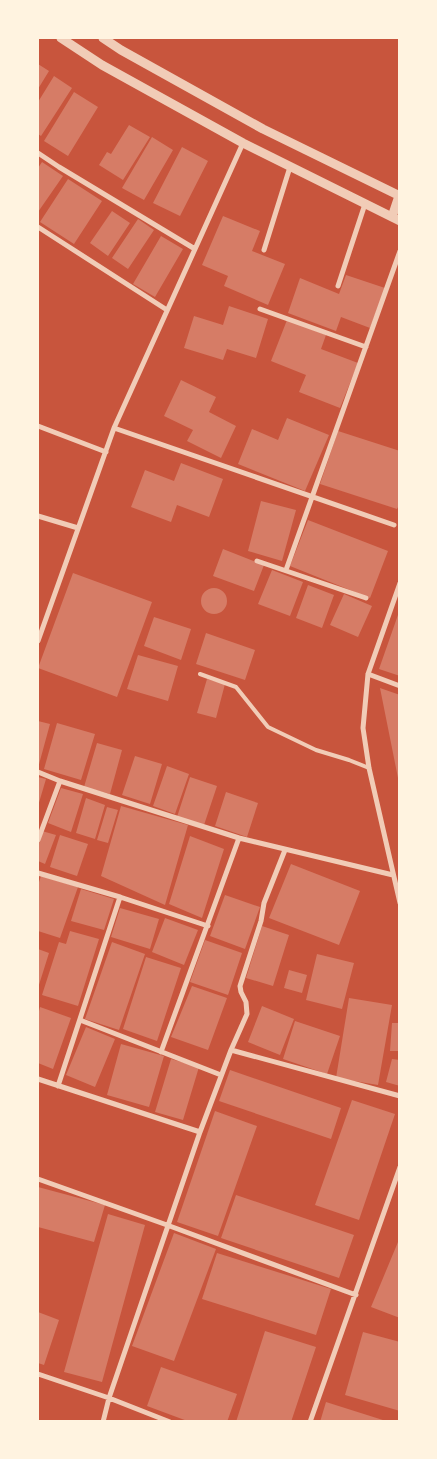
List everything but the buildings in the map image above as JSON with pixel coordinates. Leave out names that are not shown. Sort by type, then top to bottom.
[{"type":"street","points":[[61,38],[102,64],[243,143],[396,219],[399,196],[263,129],[121,50],[103,38]]},
{"type":"street","points":[[38,641],[114,428],[243,143]]},
{"type":"street","points":[[38,152],[59,167],[195,249]]},
{"type":"street","points":[[264,250],[290,167]]},
{"type":"street","points":[[338,286],[365,204]]},
{"type":"street","points":[[38,227],[167,310]]},
{"type":"street","points":[[286,570],[400,251]]},
{"type":"street","points":[[260,309],[366,347]]},
{"type":"street","points":[[38,426],[106,452]]},
{"type":"street","points":[[114,428],[394,526]]},
{"type":"street","points":[[38,516],[78,528]]},
{"type":"street","points":[[257,561],[366,598]]},
{"type":"street","points":[[400,583],[368,674],[363,728],[369,768],[400,903]]},
{"type":"street","points":[[368,674],[400,686]]},
{"type":"street","points":[[38,772],[60,781],[239,838],[393,875]]},
{"type":"street","points":[[38,840],[60,781]]},
{"type":"street","points":[[160,1052],[239,838]]},
{"type":"street","points":[[103,1422],[109,1398],[200,1132],[221,1075],[247,1014],[246,1002],[240,986],[261,922],[264,903],[285,850]]},
{"type":"street","points":[[38,873],[208,926]]},
{"type":"street","points":[[58,1086],[120,897]]},
{"type":"street","points":[[80,1020],[221,1075]]},
{"type":"street","points":[[231,1050],[400,1096]]},
{"type":"street","points":[[38,1079],[200,1132]]},
{"type":"street","points":[[310,1422],[400,1167]]},
{"type":"street","points":[[38,1179],[356,1295]]},
{"type":"street","points":[[38,1374],[109,1398],[170,1422]]},
{"type":"lane","points":[[200,674],[236,687],[268,726],[316,750],[369,768]]}]
